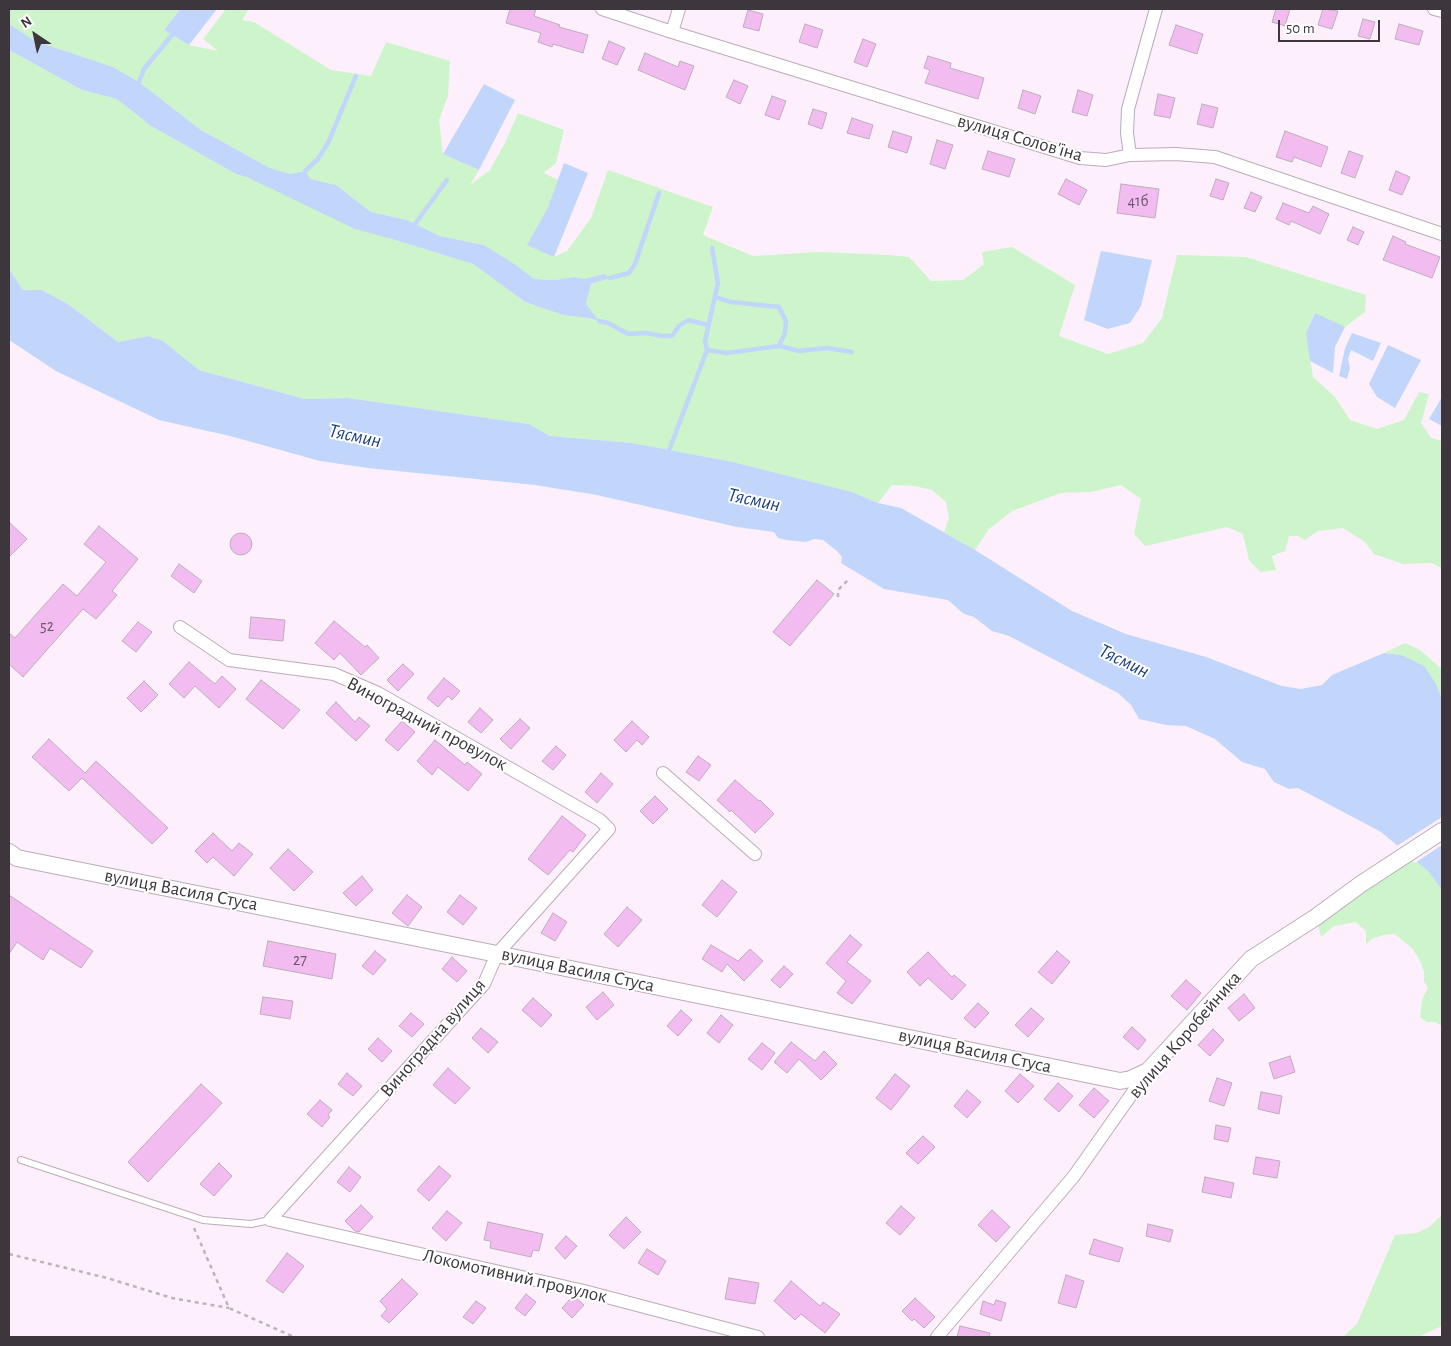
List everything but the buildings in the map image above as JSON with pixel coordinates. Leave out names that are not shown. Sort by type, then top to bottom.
[{"type":"street","name":"вулиця Солов'їна","points":[[602,9],[1080,158],[1106,160],[1130,155],[1176,154],[1215,157],[1442,234]]},
{"type":"street","points":[[672,32],[679,9]]},
{"type":"street","points":[[1130,155],[1127,133],[1128,109],[1156,9]]},
{"type":"street","points":[[1434,9],[1442,11]]},
{"type":"street","name":"Виноградний провулок","points":[[180,626],[229,660],[334,674],[378,693],[600,820],[609,830]]},
{"type":"street","points":[[663,773],[755,854]]},
{"type":"street","name":"Виноградна вулиця","points":[[270,1220],[484,984],[498,954],[609,830]]},
{"type":"street","name":"вулиця Коробейника","points":[[937,1337],[1074,1176],[1148,1072],[1251,959],[1442,831]]},
{"type":"street","name":"вулиця Василя Стуса","points":[[9,852],[17,858],[498,954],[1111,1080],[1131,1079],[1148,1072]]},
{"type":"street","name":"Локомотивний провулок","points":[[270,1220],[584,1291],[758,1337]]},
{"type":"lane","points":[[20,1160],[203,1220],[251,1224],[270,1220]]},
{"type":"path","points":[[838,597],[838,590],[848,580]]},
{"type":"path","points":[[188,1215],[229,1308]]},
{"type":"path","points":[[9,1254],[107,1278],[172,1298],[229,1308],[294,1337]]},
{"type":"green space","points":[[9,9],[180,9],[164,30],[189,45],[218,51],[203,39],[226,9],[249,9],[242,20],[254,22],[331,70],[371,76],[386,42],[450,61],[448,96],[439,120],[443,154],[479,170],[470,185],[490,170],[505,143],[518,113],[564,130],[556,163],[544,173],[558,180],[548,207],[528,244],[554,257],[567,251],[591,218],[608,170],[713,207],[703,235],[753,256],[819,252],[909,257],[931,281],[963,280],[984,264],[982,252],[1012,247],[1075,285],[1059,336],[1108,354],[1143,343],[1162,318],[1177,255],[1246,257],[1366,295],[1365,312],[1345,327],[1314,314],[1306,333],[1313,377],[1335,397],[1350,420],[1377,429],[1404,420],[1419,392],[1429,394],[1421,423],[1431,438],[1442,441],[1442,568],[1432,563],[1403,564],[1374,554],[1365,542],[1343,528],[1318,531],[1305,540],[1298,536],[1289,536],[1285,551],[1272,556],[1276,570],[1260,572],[1249,560],[1243,534],[1227,527],[1145,546],[1134,534],[1141,499],[1121,485],[1091,492],[1061,493],[1012,511],[989,529],[975,550],[944,532],[949,518],[946,502],[932,490],[914,486],[892,485],[878,503],[852,492],[733,462],[632,443],[550,436],[529,424],[348,398],[305,399],[199,370],[163,341],[148,336],[118,342],[68,304],[42,290],[23,290],[9,269],[9,50],[82,90],[117,99],[151,126],[236,174],[392,239],[473,264],[525,302],[563,315],[598,321],[586,304],[591,284],[609,278],[604,274],[584,279],[574,277],[555,280],[534,279],[484,245],[440,236],[407,220],[371,212],[336,185],[311,179],[304,171],[290,174],[270,168],[201,130],[139,82],[113,67],[35,41],[9,24]]},
{"type":"green space","points":[[1405,643],[1420,650],[1442,669],[1442,699],[1436,684],[1401,655],[1384,653]]},
{"type":"green space","points":[[1408,854],[1428,871],[1442,890],[1442,1026],[1435,1022],[1427,1022],[1420,1017],[1422,1000],[1428,987],[1424,982],[1424,972],[1420,961],[1413,949],[1395,934],[1383,935],[1372,939],[1366,944],[1366,931],[1356,922],[1334,926],[1321,937],[1316,917]]},
{"type":"green space","points":[[1442,1215],[1442,1326],[1418,1337],[1343,1337],[1357,1324],[1395,1235],[1417,1233],[1429,1227]]},
{"type":"water","points":[[180,9],[217,9],[189,45],[164,30]]},
{"type":"water","points":[[9,24],[35,41],[113,67],[139,82],[201,130],[270,168],[290,174],[305,171],[311,179],[336,185],[371,212],[407,220],[440,236],[484,245],[534,279],[555,280],[574,277],[584,279],[604,274],[610,278],[591,284],[586,304],[599,321],[563,315],[525,302],[473,264],[355,229],[249,178],[236,174],[151,126],[117,99],[82,90],[9,50]]},
{"type":"water","points":[[484,84],[515,100],[479,170],[443,154]]},
{"type":"water","points":[[564,163],[588,173],[554,257],[527,245],[548,207]]},
{"type":"water","points":[[1101,251],[1152,260],[1141,306],[1130,323],[1108,329],[1084,320]]},
{"type":"water","name":"Тясмин","points":[[9,269],[23,290],[42,290],[68,304],[118,342],[148,336],[163,341],[199,370],[305,399],[348,398],[529,424],[550,436],[632,443],[733,462],[852,492],[878,503],[901,508],[975,550],[1072,611],[1126,634],[1206,657],[1282,686],[1301,689],[1322,685],[1332,675],[1384,653],[1401,655],[1424,666],[1436,684],[1442,699],[1442,890],[1428,871],[1381,832],[1298,788],[1289,789],[1274,782],[1265,769],[1242,762],[1215,739],[1186,726],[1166,725],[1139,719],[1131,705],[1118,693],[1009,636],[992,631],[974,617],[964,614],[948,600],[884,589],[841,563],[842,557],[823,540],[814,539],[806,542],[786,540],[778,538],[774,532],[737,527],[597,495],[535,485],[368,468],[320,461],[230,436],[159,420],[56,371],[9,340]]},
{"type":"water","points":[[1315,313],[1345,327],[1335,347],[1333,373],[1310,361],[1306,333]]},
{"type":"water","points":[[1352,333],[1381,343],[1373,361],[1351,350],[1348,359],[1350,368],[1347,379],[1339,376],[1345,348]]},
{"type":"water","points":[[1388,345],[1421,360],[1395,408],[1377,397],[1369,384]]},
{"type":"water","points":[[1442,397],[1442,426],[1429,419]]},
{"type":"pier","points":[[1442,817],[1442,845],[1415,863],[1395,847]]},
{"type":"waterway","points":[[139,82],[144,69],[172,35]]},
{"type":"waterway","points":[[305,171],[318,159],[328,143],[356,76]]},
{"type":"waterway","points":[[415,224],[447,180]]},
{"type":"waterway","points":[[610,278],[629,273],[635,264],[659,193]]},
{"type":"waterway","points":[[667,456],[707,350],[705,341],[718,283],[712,248]]},
{"type":"waterway","points":[[707,350],[727,353],[779,346],[785,333],[786,321],[779,307],[731,302],[715,297]]},
{"type":"waterway","points":[[599,321],[608,323],[628,334],[646,333],[662,336],[672,336],[679,326],[688,320],[709,325]]},
{"type":"waterway","points":[[779,346],[799,351],[827,348],[852,352]]}]
